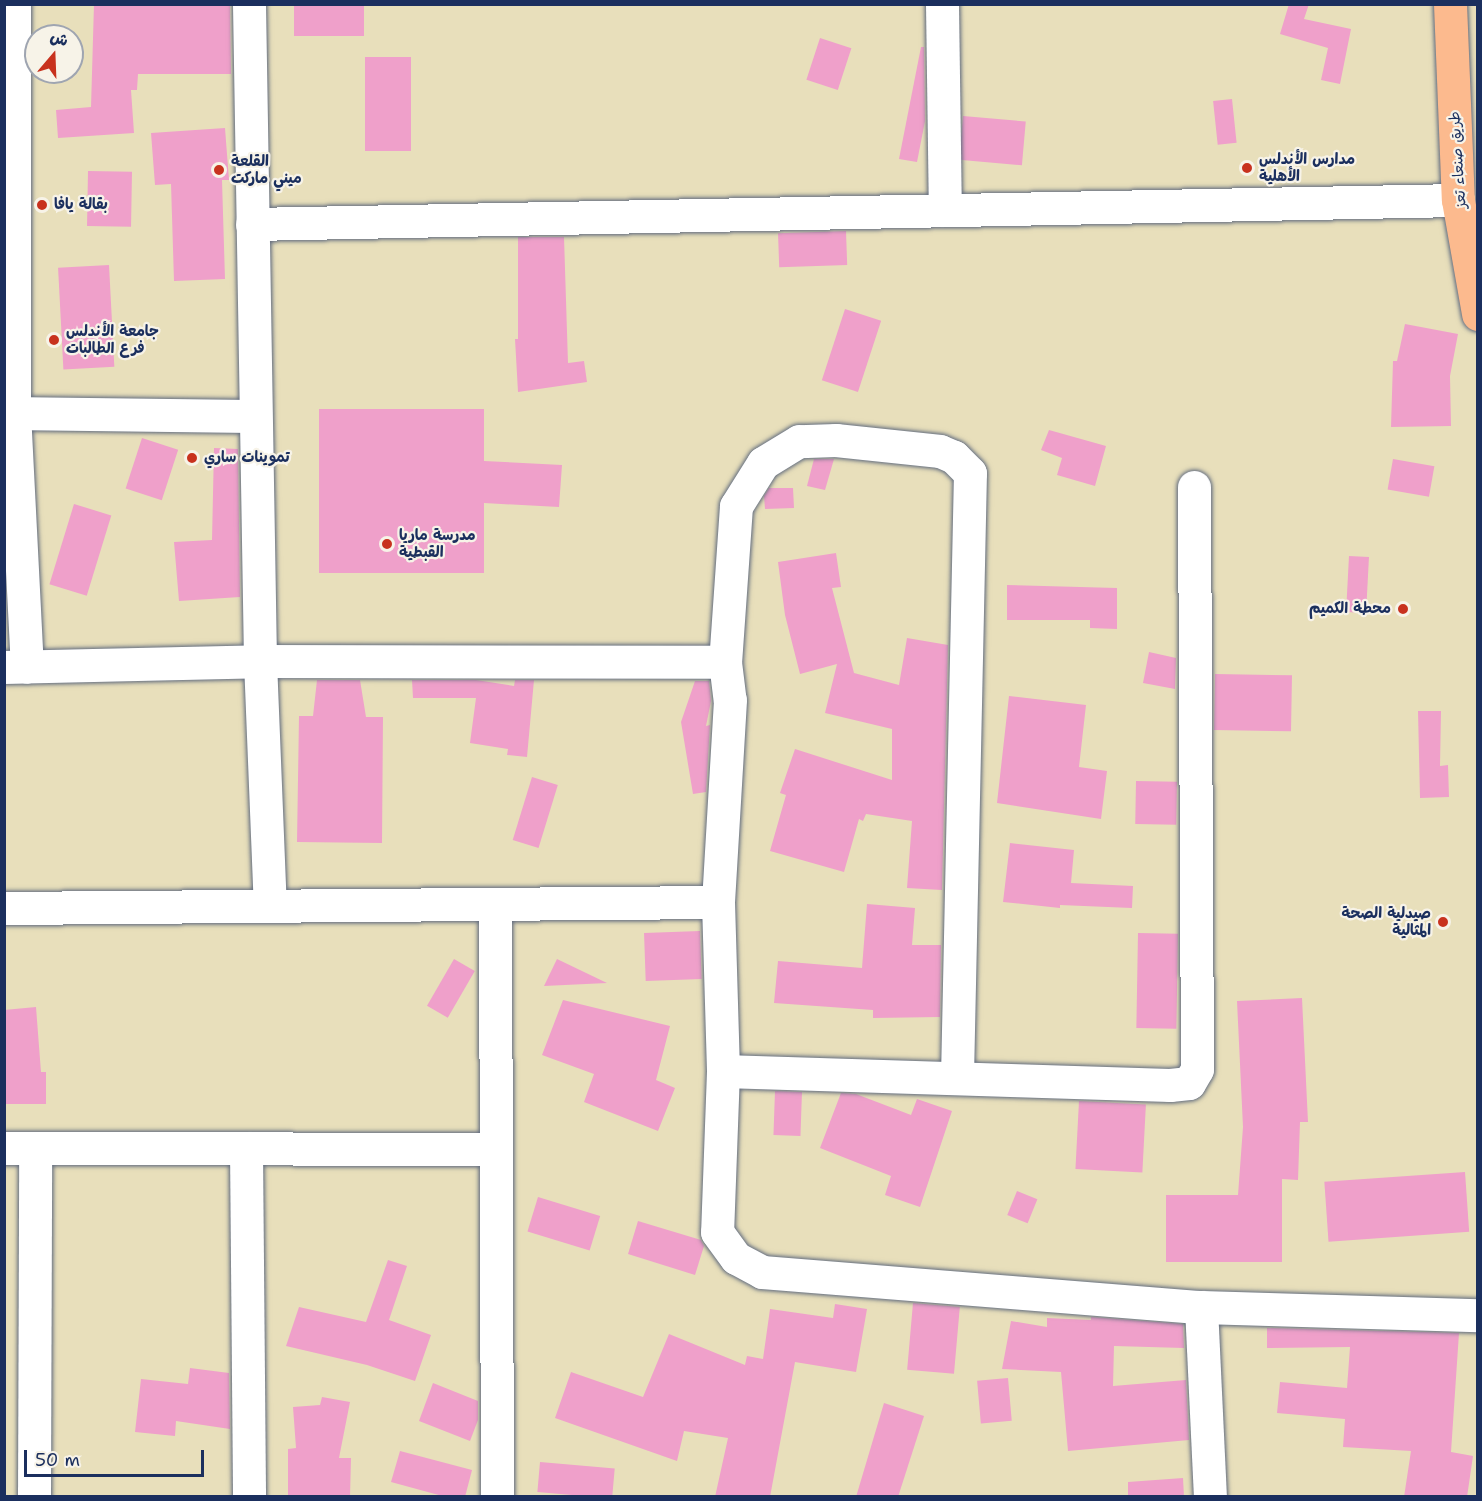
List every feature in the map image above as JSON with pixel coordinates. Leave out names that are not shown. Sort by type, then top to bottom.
[{"type":"highway","name":"طريق صنعاء تعز","points":[[1450,4],[1458,200],[1478,314]]},
{"type":"street","points":[[14,4],[9,412],[16,667],[260,661],[725,662]]},
{"type":"street","points":[[249,4],[260,661],[270,906]]},
{"type":"street","points":[[942,4],[945,210]]},
{"type":"street","points":[[252,224],[1458,200]]},
{"type":"street","points":[[9,412],[255,416]]},
{"type":"street","points":[[957,1077],[970,473],[954,457],[940,451],[836,440],[799,441],[764,463],[736,506],[725,662],[730,700],[718,902],[723,1071],[717,1232],[735,1258],[762,1272],[1202,1307],[1478,1315]]},
{"type":"street","points":[[723,1071],[957,1077],[1170,1086],[1189,1083],[1197,1070],[1194,487]]},
{"type":"street","points":[[4,908],[718,902]]},
{"type":"street","points":[[495,904],[497,1497]]},
{"type":"street","points":[[34,1497],[20,1148],[496,1149]]},
{"type":"street","points":[[246,1148],[249,1497]]},
{"type":"street","points":[[1202,1307],[1210,1497]]},
{"type":"building","points":[[94,4],[230,4],[231,74],[138,74],[137,90],[131,90],[134,133],[58,138],[56,110],[91,107]]},
{"type":"building","points":[[294,4],[364,4],[364,36],[294,36]]},
{"type":"building","points":[[1289,4],[1309,4],[1304,19],[1351,29],[1340,84],[1321,80],[1328,48],[1280,34]]},
{"type":"building","points":[[820,38],[851,48],[838,90],[806,80]]},
{"type":"building","points":[[921,47],[924,47],[925,121],[917,162],[899,159]]},
{"type":"building","points":[[365,57],[411,57],[411,151],[365,151]]},
{"type":"building","points":[[1232,99],[1237,143],[1218,145],[1213,101]]},
{"type":"building","points":[[963,116],[1026,121],[1022,165],[959,160]]},
{"type":"building","points":[[225,128],[229,180],[222,180],[225,279],[174,281],[171,184],[155,185],[151,133]]},
{"type":"building","points":[[88,171],[132,172],[131,227],[87,226]]},
{"type":"building","points":[[846,231],[847,265],[779,267],[778,233]]},
{"type":"building","points":[[518,237],[564,237],[568,363],[584,361],[587,382],[518,392],[515,339],[518,339]]},
{"type":"building","points":[[109,265],[114,367],[63,370],[58,268]]},
{"type":"building","points":[[845,309],[881,321],[858,392],[822,380]]},
{"type":"building","points":[[1405,324],[1458,334],[1450,376],[1451,426],[1391,427],[1393,361],[1397,361]]},
{"type":"building","points":[[319,409],[484,409],[484,461],[562,465],[559,507],[484,503],[484,573],[319,573]]},
{"type":"building","points":[[1049,430],[1106,446],[1095,486],[1057,475],[1062,458],[1041,450]]},
{"type":"building","points":[[142,438],[178,450],[162,500],[126,488]]},
{"type":"building","points":[[214,448],[238,449],[240,597],[179,601],[174,542],[212,540]]},
{"type":"building","points":[[814,459],[834,459],[825,490],[807,486]]},
{"type":"building","points":[[1393,459],[1434,466],[1429,497],[1388,490]]},
{"type":"building","points":[[769,488],[793,488],[794,508],[765,509],[764,496]]},
{"type":"building","points":[[74,504],[111,515],[87,596],[49,584]]},
{"type":"building","points":[[836,553],[841,587],[832,588],[854,673],[899,685],[907,638],[948,645],[942,890],[907,888],[912,821],[866,814],[863,821],[859,819],[844,872],[770,851],[786,795],[780,793],[795,749],[892,780],[892,729],[825,713],[837,664],[800,674],[785,615],[778,562]]},
{"type":"building","points":[[1349,556],[1369,557],[1366,613],[1346,612]]},
{"type":"building","points":[[1007,585],[1117,588],[1117,629],[1090,628],[1090,620],[1007,620]]},
{"type":"building","points":[[1149,652],[1176,658],[1175,689],[1143,683]]},
{"type":"building","points":[[1215,674],[1292,675],[1291,731],[1214,730]]},
{"type":"building","points":[[317,680],[360,680],[366,717],[383,717],[382,843],[297,842],[299,716],[313,716]]},
{"type":"building","points":[[412,680],[476,680],[514,686],[515,680],[534,680],[527,757],[507,755],[508,749],[470,743],[476,698],[413,698]]},
{"type":"building","points":[[695,681],[709,681],[711,701],[706,726],[710,725],[706,792],[693,794],[681,722]]},
{"type":"building","points":[[1009,696],[1086,705],[1079,767],[1107,771],[1101,819],[997,803]]},
{"type":"building","points":[[1418,711],[1441,711],[1440,766],[1448,765],[1449,797],[1420,798]]},
{"type":"building","points":[[532,777],[558,785],[539,848],[513,840]]},
{"type":"building","points":[[1136,781],[1177,782],[1176,825],[1135,824]]},
{"type":"building","points":[[1010,843],[1074,850],[1071,883],[1133,886],[1132,908],[1060,905],[1060,908],[1003,902]]},
{"type":"building","points":[[867,904],[915,908],[912,945],[941,945],[940,1017],[873,1018],[873,1010],[774,1003],[778,961],[862,968]]},
{"type":"building","points":[[700,931],[702,979],[646,981],[644,933]]},
{"type":"building","points":[[1138,933],[1178,934],[1176,1029],[1136,1028]]},
{"type":"building","points":[[454,959],[475,971],[448,1018],[427,1006]]},
{"type":"building","points":[[557,959],[607,983],[544,986]]},
{"type":"building","points":[[1302,998],[1308,1122],[1300,1122],[1298,1180],[1282,1179],[1282,1262],[1166,1262],[1166,1195],[1238,1195],[1243,1127],[1237,1001]]},
{"type":"building","points":[[563,1000],[670,1026],[656,1080],[675,1088],[658,1131],[584,1102],[594,1074],[542,1055]]},
{"type":"building","points":[[36,1007],[41,1072],[46,1072],[46,1104],[4,1104],[4,1010]]},
{"type":"building","points":[[775,1091],[802,1092],[800,1136],[773,1135]]},
{"type":"building","points":[[841,1093],[856,1094],[911,1115],[917,1099],[952,1111],[920,1207],[885,1195],[891,1176],[820,1148]]},
{"type":"building","points":[[1079,1101],[1146,1105],[1142,1172],[1075,1169]]},
{"type":"building","points":[[1465,1172],[1469,1232],[1329,1242],[1324,1182]]},
{"type":"building","points":[[1017,1191],[1037,1199],[1028,1223],[1007,1215]]},
{"type":"building","points":[[538,1197],[600,1216],[590,1250],[527,1231]]},
{"type":"building","points":[[638,1221],[701,1240],[704,1246],[695,1275],[628,1254]]},
{"type":"building","points":[[388,1260],[407,1266],[389,1320],[431,1335],[415,1381],[367,1365],[286,1346],[299,1307],[366,1322]]},
{"type":"building","points":[[913,1303],[960,1307],[954,1374],[907,1370]]},
{"type":"building","points":[[835,1304],[867,1309],[856,1372],[795,1362],[770,1497],[715,1497],[728,1438],[684,1431],[677,1461],[555,1418],[571,1372],[643,1397],[669,1334],[745,1365],[747,1356],[763,1359],[770,1309],[833,1318]]},
{"type":"building","points":[[1091,1317],[1183,1324],[1184,1348],[1114,1346],[1113,1386],[1186,1380],[1189,1440],[1068,1451],[1061,1372],[1002,1369],[1011,1321],[1047,1327],[1047,1318],[1091,1320]]},
{"type":"building","points":[[1267,1328],[1459,1333],[1451,1452],[1473,1456],[1467,1497],[1404,1497],[1411,1451],[1343,1447],[1345,1419],[1277,1413],[1280,1382],[1347,1388],[1350,1347],[1267,1348]]},
{"type":"building","points":[[190,1368],[229,1373],[230,1429],[176,1421],[175,1436],[135,1432],[141,1379],[188,1384]]},
{"type":"building","points":[[1008,1378],[1012,1421],[981,1424],[977,1381]]},
{"type":"building","points":[[433,1383],[478,1401],[478,1420],[470,1441],[419,1421]]},
{"type":"building","points":[[322,1397],[350,1402],[339,1458],[351,1458],[350,1497],[288,1497],[288,1449],[296,1448],[293,1407],[320,1405]]},
{"type":"building","points":[[884,1403],[924,1416],[898,1497],[856,1497]]},
{"type":"building","points":[[400,1451],[472,1470],[465,1497],[446,1497],[391,1482]]},
{"type":"building","points":[[540,1462],[615,1469],[612,1496],[537,1492]]},
{"type":"building","points":[[1183,1478],[1184,1497],[1128,1497],[1128,1482]]},
{"type":"place","name":"مدارس الأندلس الأهلية","points":[[1247,168]]},
{"type":"place","name":"القلعة ميني ماركت","points":[[219,170]]},
{"type":"place","name":"بقالة يافا","points":[[42,205]]},
{"type":"place","name":"جامعة الأندلس فرع الطالبات","points":[[54,340]]},
{"type":"place","name":"تموينات ساري","points":[[192,458]]},
{"type":"place","name":"مدرسة ماريا القبطية","points":[[387,544]]},
{"type":"place","name":"محطة الكميم","points":[[1403,609]]},
{"type":"place","name":"صيدلية الصحة المثالية","points":[[1443,922]]}]
